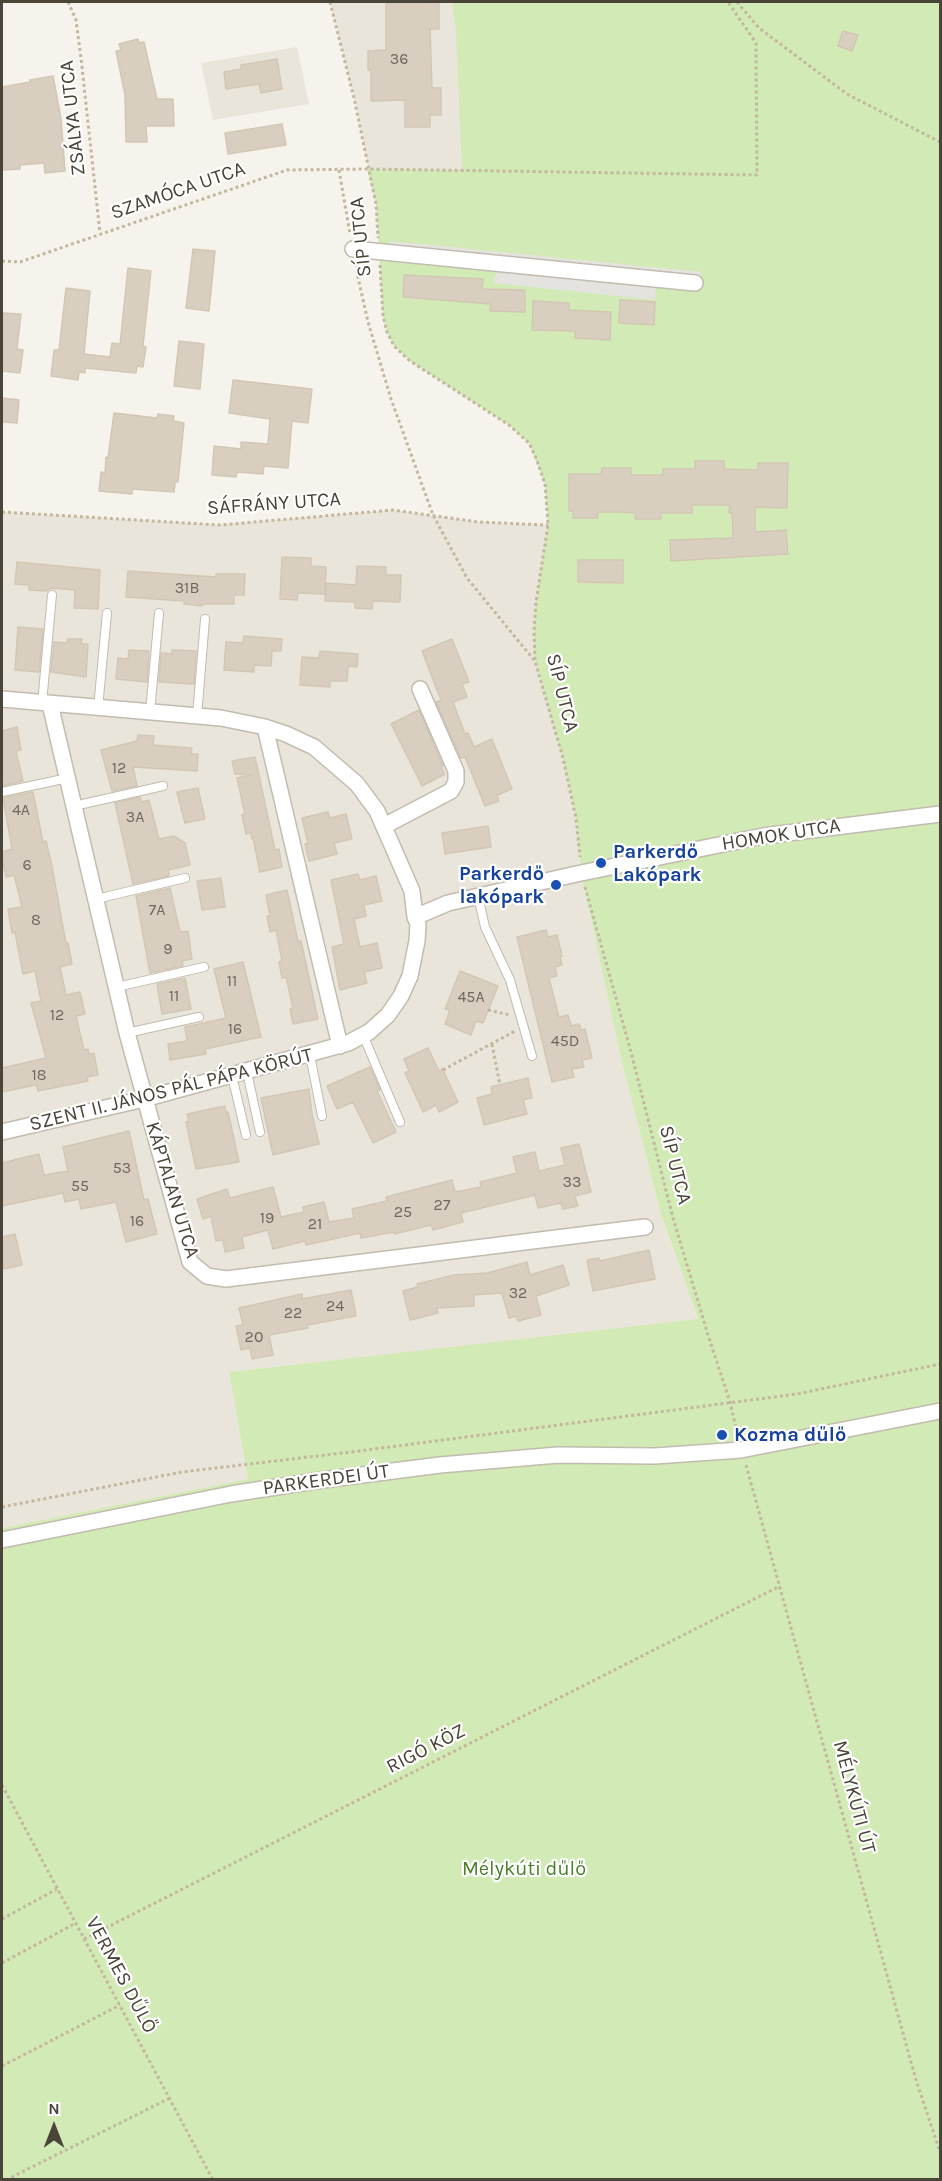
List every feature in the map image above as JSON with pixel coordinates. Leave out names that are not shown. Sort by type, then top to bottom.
[{"type":"street","points":[[353,249],[695,283]]},
{"type":"street","points":[[384,826],[451,791],[456,782],[456,771],[420,689]]},
{"type":"street","name":"SZENT II. JÁNOS PÁL PÁPA KÖRÚT","points":[[2,699],[221,718],[265,727],[314,747],[357,784],[377,811],[412,891],[415,918],[418,924],[410,976],[401,996],[388,1014],[363,1035],[340,1046],[240,1074],[2,1132]]},
{"type":"street","name":"KÁPTALAN UTCA","points":[[46,703],[68,778],[144,1099],[190,1262],[207,1276],[225,1280],[645,1227]]},
{"type":"street","name":"SZENT II. JÁNOS PÁL PÁPA KÖRÚT","points":[[265,727],[340,1046]]},
{"type":"street","name":"HOMOK UTCA","points":[[415,918],[448,903],[763,836],[940,814]]},
{"type":"street","name":"PARKERDEI ÚT","points":[[2,1540],[231,1494],[338,1478],[440,1465],[558,1455],[655,1456],[741,1450],[940,1412]]},
{"type":"lane","points":[[46,703],[52,595]]},
{"type":"lane","points":[[98,708],[106,613]]},
{"type":"lane","points":[[150,712],[159,613]]},
{"type":"lane","points":[[196,716],[205,619]]},
{"type":"lane","points":[[2,792],[68,778]]},
{"type":"lane","points":[[74,806],[163,786]]},
{"type":"lane","points":[[96,899],[186,878]]},
{"type":"lane","points":[[478,896],[485,927],[510,980],[532,1056]]},
{"type":"lane","points":[[117,987],[204,967]]},
{"type":"lane","points":[[128,1033],[199,1017]]},
{"type":"lane","points":[[363,1035],[400,1122]]},
{"type":"lane","points":[[310,1055],[322,1116]]},
{"type":"lane","points":[[240,1074],[260,1132]]},
{"type":"lane","points":[[240,1074],[246,1135]]},
{"type":"path","name":"ZSÁLYA UTCA","points":[[68,2],[75,20],[81,58],[100,233]]},
{"type":"path","name":"SÍP UTCA","points":[[330,2],[354,98],[376,204],[383,316],[387,332],[394,346],[410,362],[509,424],[529,443],[545,484],[548,525],[536,602],[535,662],[565,768],[576,818],[581,873],[631,1052],[673,1218],[730,1402],[741,1450]]},
{"type":"path","name":"SZAMÓCA UTCA","points":[[2,261],[20,262],[287,170],[367,169],[757,175],[756,43],[728,2]]},
{"type":"path","points":[[737,2],[759,28],[847,94],[940,142]]},
{"type":"path","points":[[339,169],[371,333],[433,515],[467,578],[510,634],[535,662]]},
{"type":"path","name":"SÁFRÁNY UTCA","points":[[2,512],[220,525],[393,510],[478,522],[548,525]]},
{"type":"path","points":[[488,1010],[522,1022]]},
{"type":"path","points":[[443,1070],[492,1044],[522,1022]]},
{"type":"path","points":[[492,1044],[500,1085]]},
{"type":"path","points":[[2,1507],[182,1472],[363,1451],[797,1394],[940,1364]]},
{"type":"path","name":"MÉLYKÚTI ÚT","points":[[741,1450],[916,2080],[940,2152]]},
{"type":"path","name":"RIGÓ KÖZ","points":[[84,1939],[780,1586]]},
{"type":"path","name":"VERMES DŰLŐ","points":[[2,1785],[213,2180]]},
{"type":"path","points":[[2,1919],[57,1888]]},
{"type":"path","points":[[2,1963],[75,1923]]},
{"type":"path","points":[[2,2066],[120,2005]]},
{"type":"path","points":[[6,2180],[170,2098]]},
{"type":"shaded area","points":[[330,2],[940,2],[548,525],[545,484],[529,443],[509,425],[410,361],[394,346],[387,332],[383,316],[376,204],[354,98]]},
{"type":"shaded area","points":[[297,47],[309,104],[213,120],[201,63]]},
{"type":"shaded area","points":[[390,241],[701,272],[700,280],[389,249]]},
{"type":"shaded area","points":[[496,271],[656,288],[655,300],[494,283]]},
{"type":"shaded area","points":[[393,510],[478,522],[548,525],[545,557],[563,758],[576,818],[581,873],[621,1059],[661,1214],[698,1320],[229,1372],[248,1479],[2,1528],[2,512],[220,525]]},
{"type":"green space","name":"Mélykúti dűlő","points":[[452,2],[940,2],[940,2179],[2,2180],[2,1528],[248,1479],[229,1372],[698,1319],[661,1214],[621,1059],[581,873],[576,818],[563,758],[535,661],[536,602],[548,525],[545,484],[529,443],[509,425],[410,361],[394,346],[383,316],[376,204],[367,169],[462,170],[456,31]]},
{"type":"building","points":[[439,2],[439,29],[430,29],[432,88],[441,88],[441,115],[430,115],[430,127],[405,127],[405,100],[371,101],[371,70],[368,70],[368,51],[386,50],[386,3]]},
{"type":"building","points":[[843,31],[858,35],[852,51],[838,46]]},
{"type":"building","points":[[138,39],[139,43],[144,42],[157,99],[173,99],[174,126],[146,126],[147,142],[126,142],[125,95],[116,51],[121,50],[119,44]]},
{"type":"building","points":[[277,59],[282,89],[261,93],[259,84],[226,89],[224,72],[241,69],[241,65]]},
{"type":"building","points":[[53,76],[61,119],[65,171],[45,173],[44,163],[20,165],[20,169],[2,170],[2,87]]},
{"type":"building","points":[[282,124],[286,145],[228,154],[225,133]]},
{"type":"building","points":[[193,249],[215,251],[209,311],[186,308]]},
{"type":"building","points":[[128,268],[151,271],[143,367],[137,366],[136,373],[85,368],[85,373],[79,372],[78,380],[51,376],[54,350],[59,350],[66,288],[90,291],[84,354],[110,357],[112,343],[120,344]]},
{"type":"building","points":[[404,275],[483,279],[482,289],[525,290],[525,312],[490,311],[491,304],[403,297]]},
{"type":"building","points":[[620,300],[655,302],[654,325],[619,323]]},
{"type":"building","points":[[533,301],[569,303],[569,310],[611,312],[610,340],[575,338],[575,331],[532,330]]},
{"type":"building","points":[[2,313],[21,314],[17,349],[23,350],[20,373],[2,371]]},
{"type":"building","points":[[179,341],[204,344],[200,389],[174,386]]},
{"type":"building","points":[[233,380],[312,389],[308,423],[292,421],[288,468],[264,466],[263,474],[237,472],[236,477],[212,475],[214,446],[241,449],[241,442],[268,444],[270,419],[229,413]]},
{"type":"building","points":[[2,398],[19,400],[17,423],[2,422]]},
{"type":"building","points":[[114,413],[157,418],[158,414],[174,416],[173,421],[184,423],[178,482],[175,482],[174,492],[132,489],[132,494],[99,491],[101,472],[105,473],[106,457],[108,458]]},
{"type":"building","points":[[695,461],[724,461],[724,469],[758,470],[758,463],[788,463],[787,508],[755,507],[755,532],[786,530],[788,554],[671,561],[670,540],[733,538],[732,513],[729,513],[730,506],[725,505],[692,505],[692,513],[661,513],[661,519],[635,519],[636,513],[619,512],[598,512],[598,518],[573,518],[573,511],[569,511],[569,474],[601,474],[602,468],[631,468],[631,475],[663,475],[663,469],[695,469]]},
{"type":"building","points":[[282,557],[311,558],[311,566],[326,567],[325,594],[298,593],[297,600],[280,599]]},
{"type":"building","points":[[578,560],[623,560],[623,583],[578,582]]},
{"type":"building","points":[[17,562],[100,570],[98,609],[74,608],[75,590],[51,588],[47,591],[29,590],[29,585],[15,584]]},
{"type":"building","points":[[357,566],[386,567],[386,575],[401,575],[400,602],[373,601],[372,609],[355,608],[355,602],[325,601],[326,583],[356,585]]},
{"type":"building","points":[[128,571],[216,577],[216,574],[245,574],[244,595],[234,595],[234,604],[203,604],[202,606],[184,604],[184,601],[126,597]]},
{"type":"building","points":[[18,627],[43,629],[39,672],[15,670]]},
{"type":"building","points":[[244,636],[282,639],[281,651],[272,651],[271,666],[254,665],[254,672],[224,670],[226,642],[243,643]]},
{"type":"building","points":[[68,639],[82,639],[81,644],[88,644],[86,677],[51,672],[54,642],[67,643]]},
{"type":"building","points":[[452,639],[469,682],[462,684],[467,697],[453,702],[465,734],[468,733],[474,747],[492,739],[512,789],[497,795],[499,801],[485,806],[465,757],[461,758],[436,702],[441,700],[422,651]]},
{"type":"building","points":[[129,650],[149,651],[147,682],[116,679],[118,658],[128,659]]},
{"type":"building","points":[[172,650],[196,651],[194,684],[159,682],[161,653],[172,654]]},
{"type":"building","points":[[320,651],[358,654],[357,667],[348,666],[347,681],[330,681],[330,687],[300,685],[302,657],[319,658]]},
{"type":"building","points":[[419,710],[445,774],[422,786],[391,724]]},
{"type":"building","points":[[17,727],[21,750],[16,751],[23,781],[2,786],[2,731]]},
{"type":"building","points":[[138,735],[154,736],[153,745],[192,748],[191,754],[198,754],[197,771],[133,767],[137,786],[112,791],[101,750],[137,741]]},
{"type":"building","points":[[255,757],[275,850],[279,849],[282,867],[260,872],[253,838],[251,833],[246,834],[242,815],[245,814],[237,778],[251,775],[235,774],[232,761]]},
{"type":"building","points":[[198,788],[205,819],[185,823],[177,792]]},
{"type":"building","points":[[33,792],[43,842],[46,841],[52,866],[66,944],[68,943],[72,964],[60,967],[66,995],[80,992],[85,1014],[76,1016],[84,1050],[88,1049],[89,1054],[94,1053],[98,1075],[87,1077],[88,1081],[38,1091],[36,1085],[2,1092],[2,1068],[46,1058],[31,1003],[41,1001],[35,971],[23,974],[8,909],[22,907],[14,875],[6,877],[2,859],[2,852],[12,849],[3,798]]},
{"type":"building","points":[[140,797],[142,802],[149,800],[159,839],[174,836],[185,843],[190,865],[168,870],[169,876],[133,884],[115,803]]},
{"type":"building","points":[[328,812],[330,818],[346,814],[352,839],[334,843],[337,854],[309,861],[305,844],[308,843],[302,818]]},
{"type":"building","points":[[488,826],[491,847],[445,854],[442,833]]},
{"type":"building","points":[[358,874],[360,880],[376,876],[382,901],[364,905],[366,916],[354,919],[360,947],[377,943],[382,968],[364,972],[367,983],[340,990],[332,947],[344,944],[331,880]]},
{"type":"building","points":[[221,878],[225,907],[202,910],[197,881]]},
{"type":"building","points":[[170,888],[180,932],[188,931],[192,959],[182,961],[183,966],[150,973],[136,896]]},
{"type":"building","points":[[287,890],[318,1019],[293,1024],[290,1009],[293,1008],[286,977],[282,978],[279,962],[282,961],[276,930],[270,932],[266,895]]},
{"type":"building","points":[[546,930],[548,937],[557,935],[562,956],[560,957],[562,965],[555,967],[557,976],[549,978],[559,1017],[568,1015],[571,1026],[579,1024],[581,1030],[585,1029],[592,1058],[582,1060],[584,1067],[572,1069],[574,1077],[552,1082],[517,937]]},
{"type":"building","points":[[243,962],[261,1037],[205,1049],[206,1054],[170,1060],[168,1044],[187,1041],[185,1027],[226,1018],[214,969]]},
{"type":"building","points":[[460,971],[498,986],[483,1023],[476,1021],[471,1035],[445,1024],[450,1010],[445,1009]]},
{"type":"building","points":[[185,978],[191,1009],[162,1014],[157,984]]},
{"type":"building","points":[[428,1048],[440,1073],[442,1068],[458,1102],[439,1112],[436,1105],[423,1112],[405,1073],[409,1071],[404,1059]]},
{"type":"building","points":[[370,1067],[380,1090],[377,1091],[396,1132],[373,1143],[353,1102],[337,1109],[327,1086]]},
{"type":"building","points":[[528,1078],[532,1098],[523,1100],[527,1114],[484,1125],[477,1098],[492,1094],[491,1087]]},
{"type":"building","points":[[309,1089],[319,1144],[273,1155],[261,1098]]},
{"type":"building","points":[[225,1106],[239,1162],[196,1169],[186,1122],[189,1121],[187,1114]]},
{"type":"building","points":[[129,1131],[144,1200],[148,1199],[157,1234],[126,1242],[116,1202],[81,1209],[79,1199],[65,1202],[63,1193],[2,1206],[2,1163],[39,1154],[44,1175],[68,1171],[63,1147]]},
{"type":"building","points":[[579,1144],[591,1192],[575,1196],[578,1206],[563,1209],[561,1203],[538,1208],[535,1195],[461,1213],[463,1222],[433,1230],[431,1225],[394,1234],[394,1232],[361,1238],[360,1233],[306,1245],[305,1241],[273,1249],[268,1230],[242,1237],[244,1248],[225,1252],[223,1240],[216,1241],[211,1216],[203,1219],[197,1199],[227,1189],[230,1198],[273,1187],[281,1217],[304,1212],[303,1207],[324,1202],[329,1222],[354,1218],[352,1209],[387,1201],[386,1197],[452,1180],[455,1192],[481,1187],[480,1182],[517,1173],[513,1157],[535,1152],[539,1171],[565,1165],[561,1148]]},
{"type":"building","points":[[15,1234],[22,1265],[4,1269],[2,1237]]},
{"type":"building","points":[[649,1250],[655,1279],[593,1291],[587,1260],[599,1258],[600,1261]]},
{"type":"building","points":[[527,1262],[530,1275],[563,1265],[569,1285],[536,1296],[541,1315],[518,1321],[516,1316],[509,1318],[502,1293],[474,1295],[474,1306],[437,1308],[438,1313],[410,1320],[403,1291],[418,1287],[417,1284],[454,1275],[487,1273]]},
{"type":"building","points":[[351,1290],[356,1316],[269,1335],[273,1355],[252,1359],[250,1348],[241,1350],[236,1326],[243,1325],[239,1308],[302,1294],[302,1299]]},
{"type":"place","name":"Parkerdő Lakópark","points":[[601,863]]},
{"type":"place","name":"Parkerdő lakópark","points":[[556,885]]},
{"type":"place","name":"Kozma dűlő","points":[[722,1435]]}]
